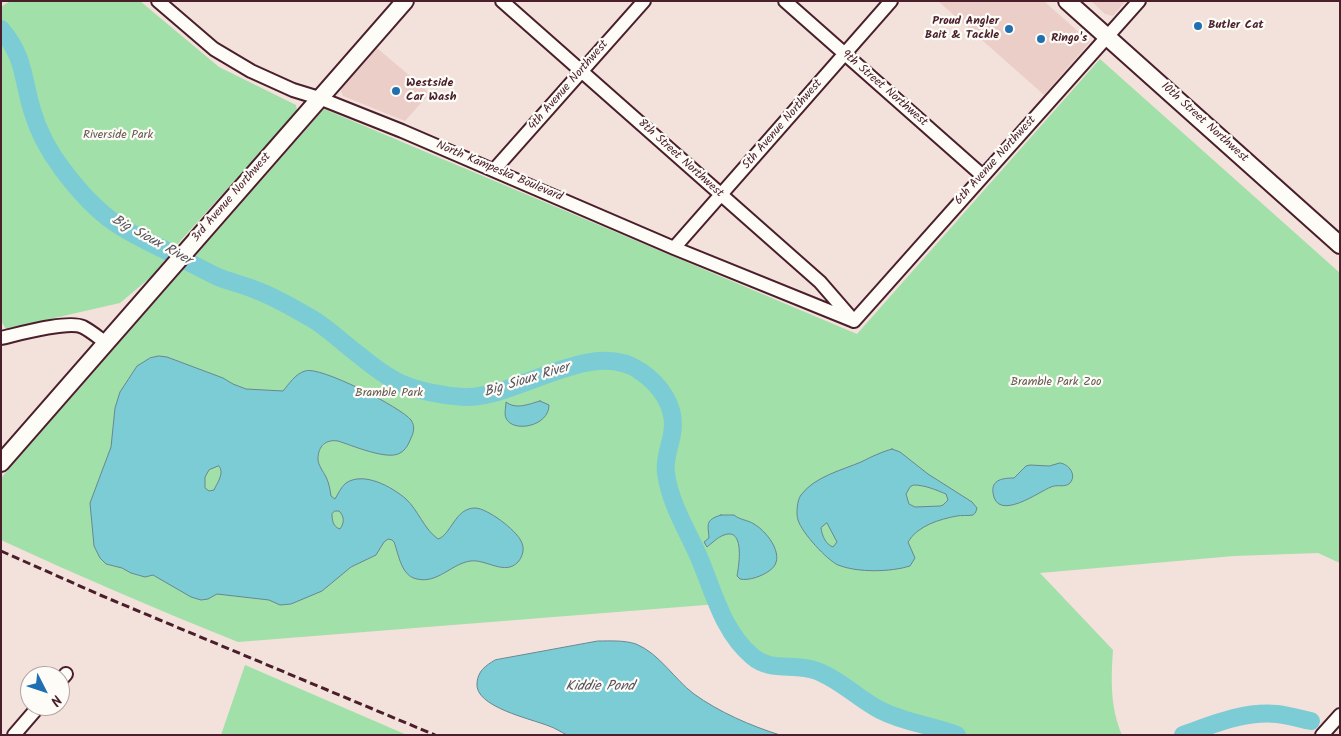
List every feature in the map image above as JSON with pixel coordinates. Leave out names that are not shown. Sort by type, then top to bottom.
[{"type":"main road","name":"3rd Avenue Northwest","points":[[1,463],[405,1]]},
{"type":"main road","name":"10th Street Northwest","points":[[1067,1],[1340,245]]},
{"type":"street","name":"North Kampeska Boulevard","points":[[158,1],[203,41],[238,65],[293,90],[319,98],[494,170],[674,248],[854,322]]},
{"type":"street","name":"8th Street Northwest","points":[[502,1],[820,282],[854,322]]},
{"type":"street","name":"4th Avenue Northwest","points":[[494,170],[644,1]]},
{"type":"street","name":"9th Street Northwest","points":[[785,1],[983,176]]},
{"type":"street","name":"5th Avenue Northwest","points":[[674,248],[891,1]]},
{"type":"street","name":"6th Avenue Northwest","points":[[854,322],[1138,1]]},
{"type":"street","points":[[1,338],[75,324],[83,326],[106,343]]},
{"type":"street","points":[[1322,735],[1340,715]]},
{"type":"street","points":[[14,735],[30,716]]},
{"type":"shaded area","points":[[938,1],[1044,1],[1090,42],[1044,95]]},
{"type":"shaded area","points":[[1091,1],[1126,1],[1113,16],[1105,14]]},
{"type":"shaded area","points":[[377,48],[430,93],[405,121],[343,96],[341,91],[342,86]]},
{"type":"green space","name":"Riverside Park","points":[[10,1],[140,1],[219,67],[296,105],[297,111],[182,239],[151,277],[120,303],[6,329],[1,321],[1,7]]},
{"type":"green space","name":"Bramble Park","points":[[1100,59],[1340,273],[1340,563],[1318,553],[1234,556],[1040,573],[1113,650],[1113,703],[1122,735],[957,735],[899,719],[880,710],[817,670],[768,665],[758,661],[736,639],[725,622],[718,604],[238,642],[178,618],[1,540],[1,478],[324,109],[857,334]]},
{"type":"green space","points":[[245,665],[407,735],[221,735]]},
{"type":"water","points":[[167,357],[223,378],[246,389],[283,391],[298,374],[305,371],[313,371],[342,381],[393,406],[411,420],[414,429],[407,446],[400,453],[394,455],[379,454],[338,441],[326,442],[321,447],[318,461],[328,482],[331,496],[335,499],[344,485],[353,480],[361,479],[378,482],[406,499],[438,539],[443,537],[463,512],[468,509],[480,509],[501,520],[518,536],[523,546],[521,557],[513,566],[501,567],[471,561],[458,565],[432,579],[417,579],[407,574],[399,559],[394,542],[388,539],[376,555],[351,567],[322,591],[291,604],[280,605],[269,600],[217,594],[208,599],[201,600],[191,597],[153,575],[145,577],[106,564],[100,558],[94,546],[90,503],[111,447],[115,408],[120,392],[137,366],[150,358]],"holes":[[[219,466],[221,469],[220,478],[214,490],[209,491],[205,488],[205,477],[209,470]],[[335,511],[339,511],[343,517],[343,524],[340,529],[334,525],[332,514]]]},
{"type":"water","points":[[540,401],[549,405],[543,418],[537,423],[522,426],[515,425],[506,418],[506,402],[518,406]]},
{"type":"water","points":[[892,449],[900,452],[928,474],[972,502],[977,508],[976,512],[973,515],[950,517],[936,521],[912,536],[908,542],[915,558],[910,566],[894,570],[874,571],[846,568],[838,565],[815,546],[800,525],[797,514],[800,497],[813,483]],"holes":[[[914,485],[946,494],[948,500],[940,506],[915,507],[909,504],[906,494],[910,487]],[[827,523],[837,542],[833,547],[826,542],[822,534],[821,528]]]},
{"type":"water","points":[[1060,463],[1066,465],[1071,470],[1073,477],[1070,483],[1051,487],[1019,503],[1002,505],[996,502],[993,488],[999,480],[1014,478],[1026,466],[1049,466]]},
{"type":"water","points":[[721,515],[734,515],[754,524],[765,533],[774,546],[777,560],[769,571],[755,578],[740,579],[737,576],[738,542],[735,536],[731,534],[722,536],[707,547],[704,542],[709,538],[709,523],[712,519]]},
{"type":"water","name":"Kiddie Pond","points":[[598,641],[627,642],[645,648],[660,660],[687,688],[704,701],[736,718],[780,735],[567,735],[494,705],[485,699],[479,691],[477,683],[480,672],[495,660]]},
{"type":"waterway","name":"Big Sioux River","points":[[1,29],[9,39],[19,58],[32,110],[45,142],[69,177],[87,199],[101,212],[121,227],[142,239],[218,277],[270,296],[311,318],[373,366],[393,379],[422,390],[464,397],[485,395],[577,365],[599,361],[621,362],[640,371],[655,383],[670,406],[673,424],[666,458],[666,468],[671,495],[698,555],[719,609],[742,646],[759,661],[775,666],[809,668],[833,679],[880,710],[909,721],[957,735]]},
{"type":"waterway","name":"Big Sioux River","points":[[1183,735],[1229,719],[1253,714],[1277,714],[1311,721]]},
{"type":"railway","points":[[1,551],[100,595],[435,735]]},
{"type":"place","name":"Butler Cat","points":[[1198,26]]},
{"type":"place","name":"Proud Angler Bait & Tackle","points":[[1009,29]]},
{"type":"place","name":"Ringo's","points":[[1041,39]]},
{"type":"place","name":"Westside Car Wash","points":[[396,91]]},
{"type":"park label","name":"Bramble Park Zoo","points":[[1056,383]]}]
